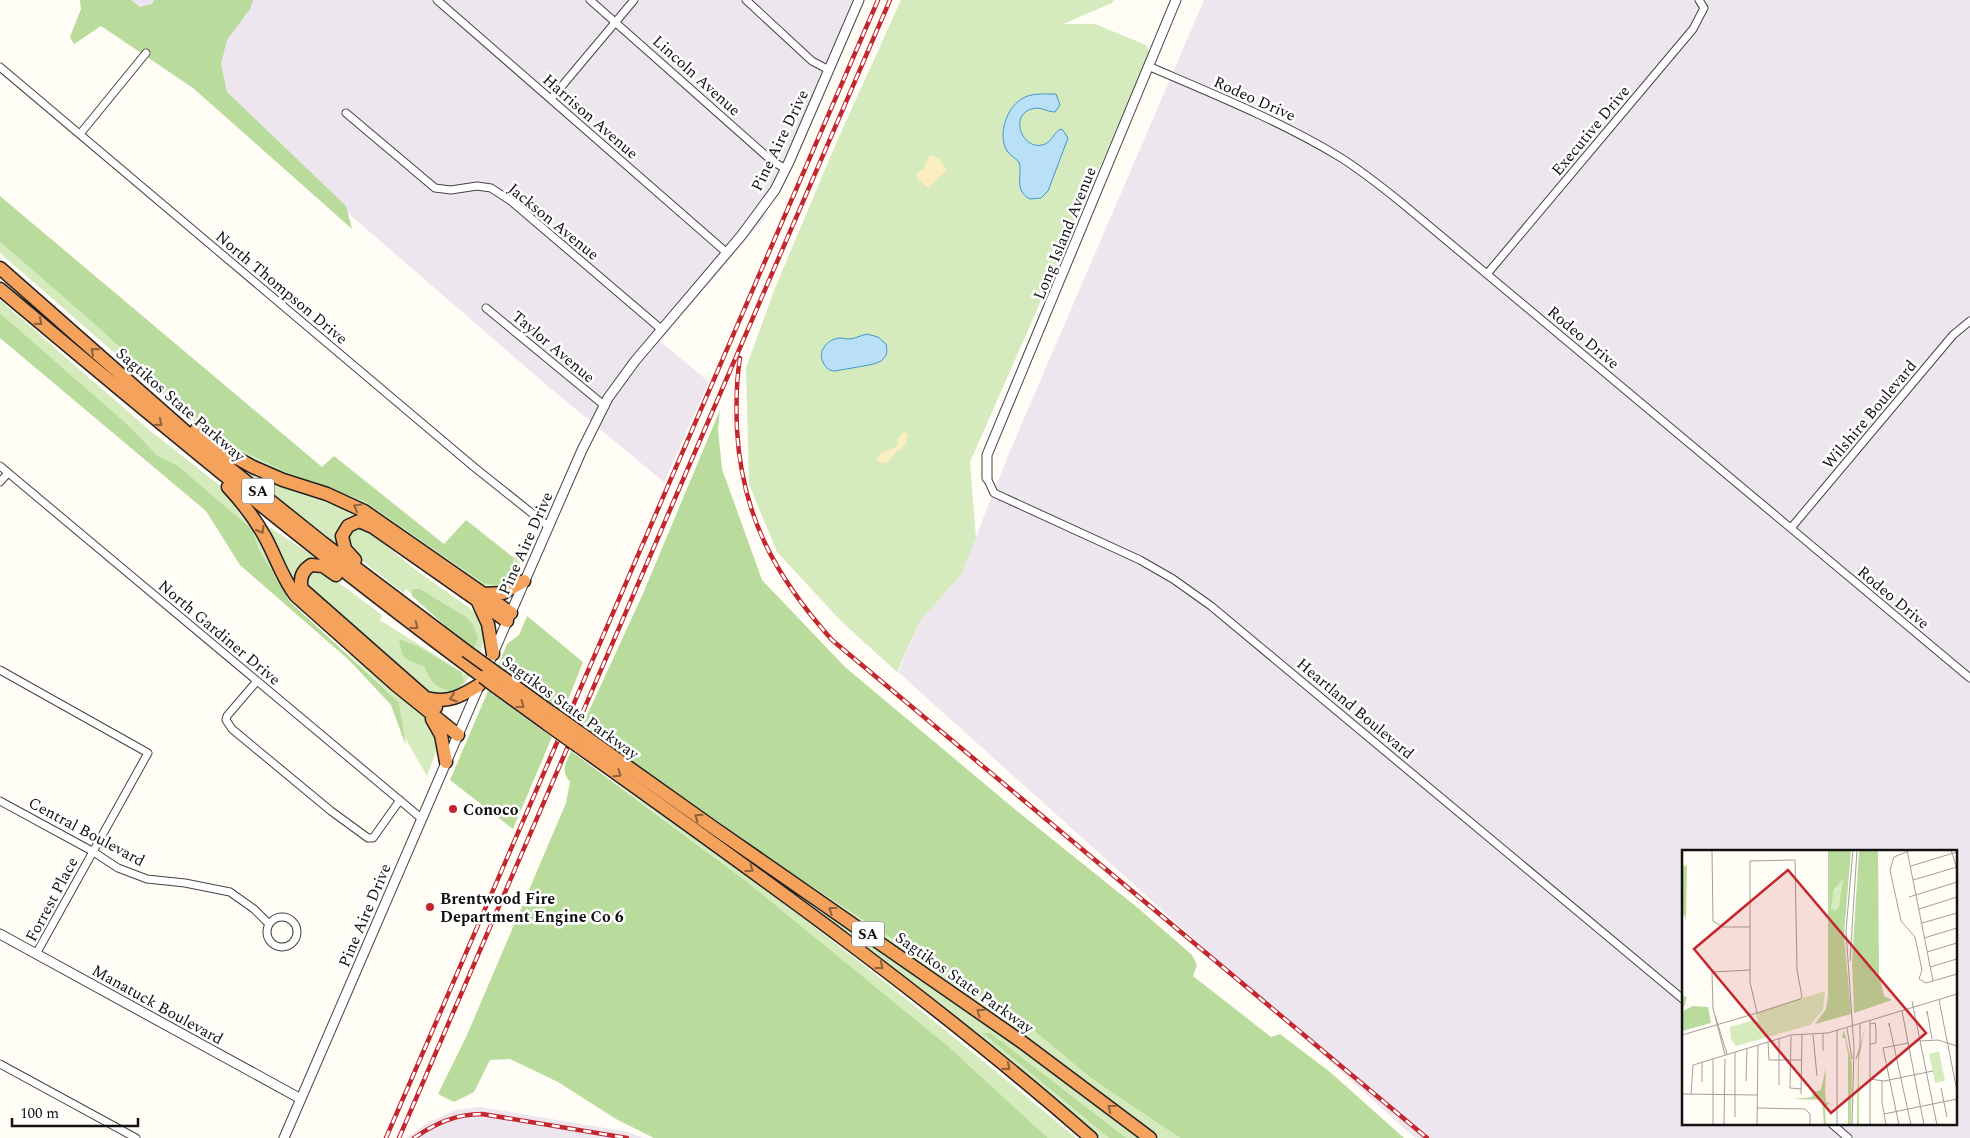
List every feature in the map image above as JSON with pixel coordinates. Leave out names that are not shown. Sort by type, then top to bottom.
[{"type":"highway","name":"Sagtikos State Parkway","points":[[0,268],[203,447],[389,593],[463,656]]},
{"type":"highway","name":"Sagtikos State Parkway","points":[[0,289],[195,453],[376,597],[463,656],[581,741],[837,933],[996,1058],[1091,1138]]},
{"type":"highway","points":[[131,383],[181,417],[226,452],[268,474],[352,504],[375,518],[480,597],[488,624],[493,654]]},
{"type":"highway","points":[[195,453],[254,518],[266,538],[285,581],[296,596],[459,732]]},
{"type":"highway","points":[[389,593],[351,556],[343,545],[343,532],[352,523],[363,522],[373,527],[509,617]]},
{"type":"highway","points":[[376,597],[323,566],[315,564],[308,567],[300,578],[302,589],[419,698],[439,729],[446,762]]},
{"type":"highway","points":[[480,597],[503,593],[524,581]]},
{"type":"highway","points":[[419,698],[449,700],[480,685]]},
{"type":"highway","name":"Sagtikos State Parkway","points":[[581,741],[714,828],[1022,1042],[1150,1138]]},
{"type":"street","name":"Harrison Avenue","points":[[437,0],[727,253]]},
{"type":"street","name":"Lincoln Avenue","points":[[590,0],[772,160],[786,169]]},
{"type":"street","points":[[551,99],[634,0]]},
{"type":"street","points":[[746,0],[812,61],[829,70]]},
{"type":"street","name":"Pine Aire Drive","points":[[284,1138],[548,526],[604,406],[629,368],[727,253],[770,198],[786,169],[859,0]]},
{"type":"street","name":"Long Island Avenue","points":[[987,478],[987,455],[1072,255],[1176,0]]},
{"type":"street","name":"Executive Drive","points":[[1487,274],[1693,29],[1704,8],[1699,0]]},
{"type":"street","points":[[80,134],[146,52]]},
{"type":"street","name":"Rodeo Drive","points":[[1148,66],[1276,122],[1340,157],[1403,204],[1970,678]]},
{"type":"street","name":"North Thompson Drive","points":[[0,67],[474,467],[548,526]]},
{"type":"street","name":"Jackson Avenue","points":[[346,113],[434,188],[452,190],[477,186],[491,188],[511,201],[661,329]]},
{"type":"street","name":"Taylor Avenue","points":[[486,308],[604,406]]},
{"type":"street","name":"Wilshire Boulevard","points":[[1791,528],[1953,335],[1970,321]]},
{"type":"street","name":"North Gardiner Drive","points":[[0,466],[421,818]]},
{"type":"street","points":[[0,482],[8,473]]},
{"type":"street","name":"Heartland Boulevard","points":[[987,478],[994,493],[1140,560],[1173,579],[1211,606],[1682,998]]},
{"type":"street","name":"Forrest Place","points":[[0,670],[148,753],[36,954]]},
{"type":"street","points":[[257,681],[227,716],[228,724],[240,736],[331,811],[368,838],[374,838],[400,800]]},
{"type":"street","name":"Central Boulevard","points":[[0,800],[92,851],[118,868],[147,879],[185,883],[230,892],[254,909],[269,924]]},
{"type":"street","name":"Central Boulevard","points":[[287,917],[296,926],[297,933],[295,939],[291,944],[284,946],[272,943],[267,931],[269,924],[274,919],[287,917]]},
{"type":"street","name":"Manatuck Boulevard","points":[[0,934],[301,1099]]},
{"type":"street","points":[[0,1064],[136,1138]]},
{"type":"street","points":[[1834,1126],[1848,1138]]},
{"type":"shaded area","points":[[102,0],[859,0],[764,219],[660,341],[709,382],[664,482],[550,388]]},
{"type":"shaded area","points":[[1204,0],[1970,0],[1970,1138],[1415,1138],[898,672],[920,621],[961,575],[1007,458]]},
{"type":"shaded area","points":[[480,1107],[629,1132],[643,1138],[406,1138],[429,1122],[456,1110]]},
{"type":"green space","points":[[80,0],[131,0],[140,7],[152,4],[154,0],[253,0],[250,9],[227,40],[221,64],[227,92],[346,206],[352,229],[193,88],[101,26],[74,44],[70,37],[81,9]]},
{"type":"green space","points":[[901,0],[1114,0],[1112,3],[1063,24],[1095,24],[1146,45],[1150,53],[970,462],[976,538],[961,575],[920,621],[897,672],[842,622],[777,552],[749,484],[746,368],[775,288],[838,139]]},
{"type":"green space","points":[[0,196],[322,467],[334,456],[444,544],[466,520],[514,558],[510,580],[498,585],[483,583],[364,501],[292,475],[221,440],[99,328],[0,242]]},
{"type":"green space","points":[[0,242],[99,328],[292,475],[364,501],[483,583],[510,580],[514,558],[527,530],[530,533],[522,559],[514,576],[509,582],[502,587],[494,590],[482,589],[368,509],[289,478],[218,443],[0,253]]},
{"type":"green space","points":[[0,300],[148,429],[223,488],[240,509],[238,512],[251,526],[256,534],[275,576],[259,549],[252,529],[177,465],[158,456],[128,425],[0,313]]},
{"type":"green space","points":[[0,313],[128,425],[158,456],[177,465],[252,529],[259,549],[290,602],[399,702],[406,746],[391,705],[349,660],[240,565],[206,511],[0,338]]},
{"type":"green space","points":[[720,410],[718,429],[722,469],[762,580],[845,667],[1017,811],[1138,908],[1192,955],[1197,965],[1193,976],[1271,1037],[1280,1034],[1330,1072],[1404,1138],[1180,1138],[1092,1079],[1021,1020],[788,871],[582,726],[642,596]]},
{"type":"green space","points":[[241,465],[363,514],[342,524],[337,532],[337,546],[298,517],[240,469]]},
{"type":"green space","points":[[257,519],[318,559],[303,563],[299,569],[298,590]]},
{"type":"green space","points":[[352,527],[365,528],[417,571],[478,614],[484,633],[480,656],[469,677],[455,693],[428,694],[306,589],[308,571],[323,571],[382,615],[380,620],[465,674],[475,649],[460,639],[406,589],[403,593],[350,551],[345,545]]},
{"type":"green space","points":[[412,589],[420,589],[466,617],[473,625],[478,637],[474,649],[412,596]]},
{"type":"green space","points":[[527,616],[583,662],[563,713],[498,666],[507,644],[519,635]]},
{"type":"green space","points":[[399,639],[417,646],[461,672],[464,682],[454,692],[438,686],[429,677],[424,666],[409,660],[403,655]]},
{"type":"green space","points":[[349,654],[364,661],[432,725],[436,751],[427,776],[404,736],[399,702]]},
{"type":"green space","points":[[488,691],[552,737],[513,829],[450,780]]},
{"type":"green space","points":[[571,751],[746,881],[949,1047],[1048,1138],[654,1138],[616,1119],[558,1082],[510,1059],[490,1060],[474,1092],[454,1102],[438,1094],[467,1035],[566,803],[570,782],[565,774],[565,766]]},
{"type":"green space","points":[[606,776],[709,848],[858,960],[1076,1138],[1048,1138],[949,1047],[746,881]]},
{"type":"green space","points":[[788,871],[1021,1020],[1092,1079],[1180,1138],[1159,1138],[1048,1052]]},
{"type":"green space","points":[[826,910],[941,990],[1138,1138],[1100,1138],[937,1002],[823,914]]},
{"type":"green space","points":[[983,1033],[990,1033],[1126,1138],[1109,1138]]},
{"type":"sand","points":[[933,155],[939,159],[947,170],[928,188],[917,178],[916,174],[924,168],[928,157]]},
{"type":"sand","points":[[904,432],[908,434],[905,445],[888,462],[877,461],[881,453],[897,446],[898,438]]},
{"type":"water","points":[[1036,94],[1056,94],[1060,105],[1055,112],[1035,108],[1025,113],[1021,118],[1021,132],[1030,143],[1037,145],[1045,144],[1062,129],[1068,138],[1048,191],[1041,198],[1030,199],[1020,187],[1019,162],[1007,151],[1004,144],[1004,129],[1009,113],[1019,101]]},
{"type":"water","points":[[867,334],[878,337],[886,344],[886,356],[883,359],[874,364],[835,371],[829,370],[825,366],[822,353],[828,342],[841,338],[851,339]]},
{"type":"railway","points":[[386,1138],[878,0]]},
{"type":"railway","points":[[399,1138],[890,0]]},
{"type":"railway","points":[[740,358],[737,430],[740,461],[754,517],[778,568],[794,592],[832,640],[1427,1138]]},
{"type":"railway","points":[[414,1138],[446,1120],[473,1114],[627,1138]]},
{"type":"place","name":"Conoco","points":[[453,809]]},
{"type":"place","name":"Brentwood Fire Department Engine Co 6","points":[[430,907]]}]
